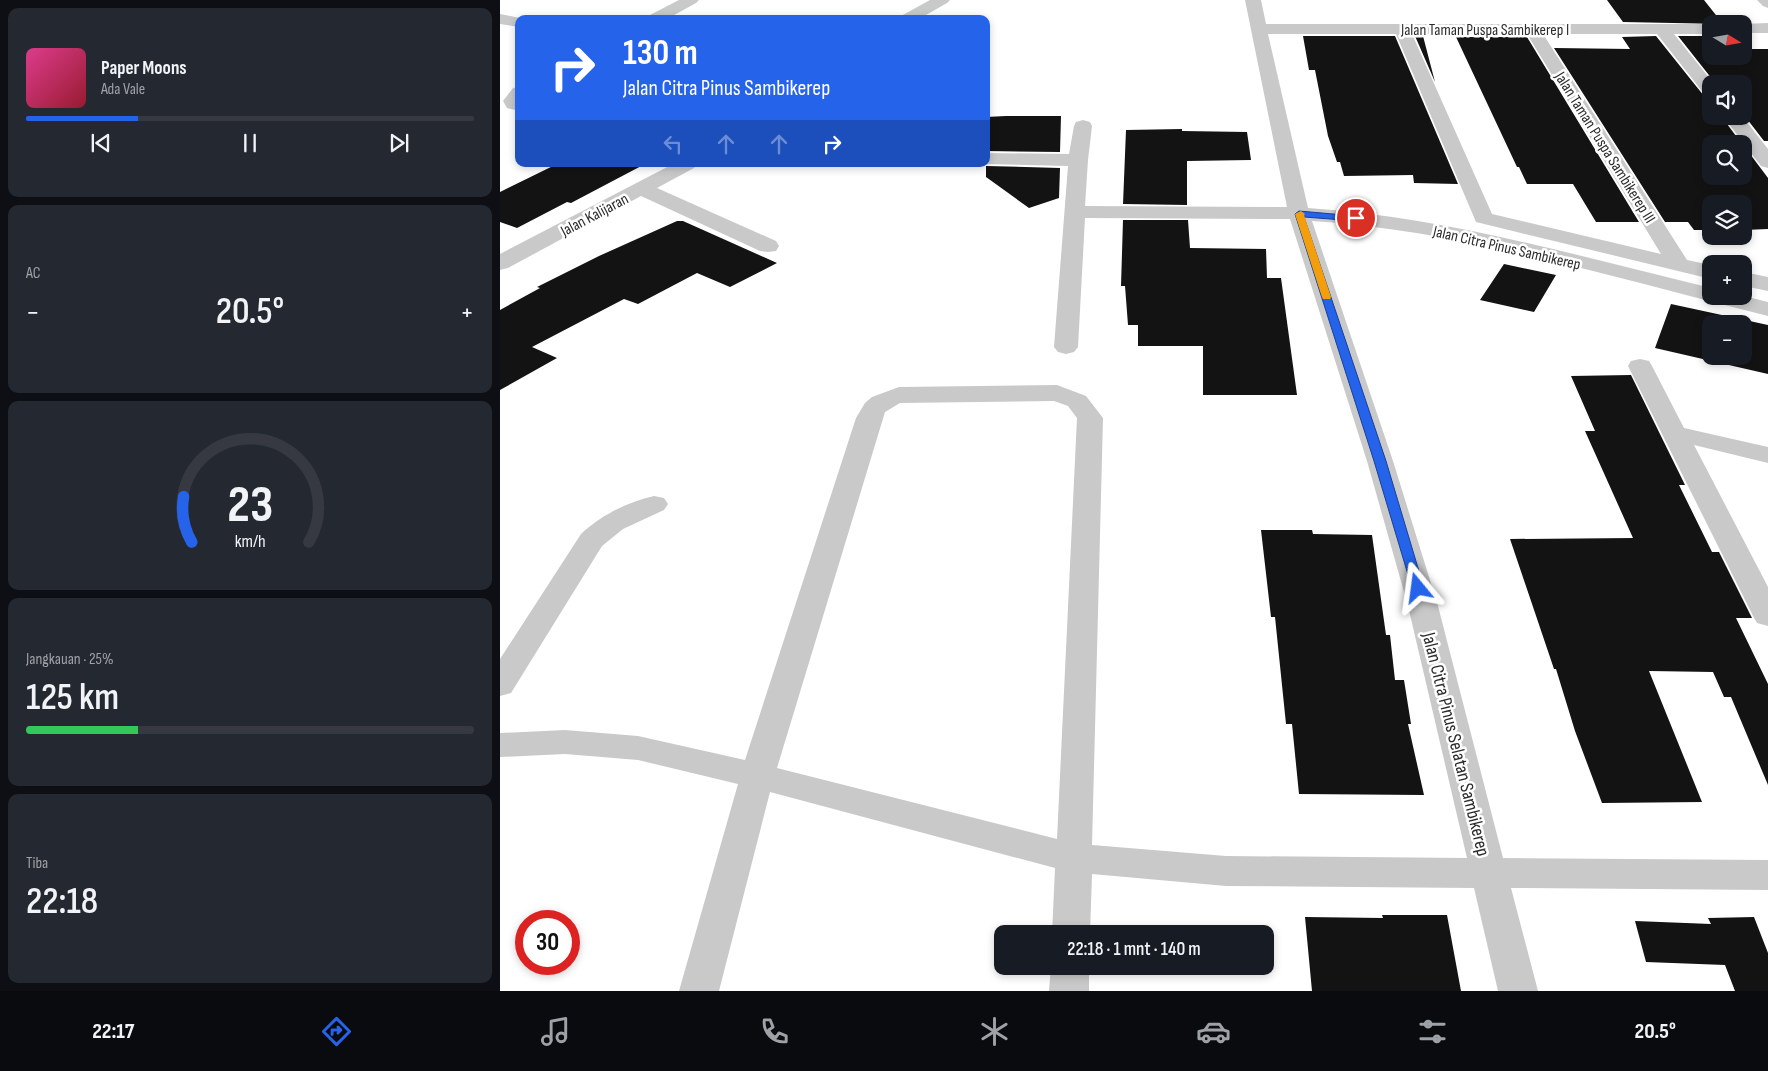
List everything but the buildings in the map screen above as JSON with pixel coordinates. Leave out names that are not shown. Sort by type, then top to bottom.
[{"type":"street","points":[[662,15],[690,0]]},
{"type":"street","points":[[914,15],[942,0]]},
{"type":"street","name":"Jalan Citra Pinus Selatan Sambikerep","points":[[1253,0],[1299,214],[1380,461],[1423,606],[1518,991]]},
{"type":"street","points":[[1765,0],[1768,3]]},
{"type":"street","points":[[500,19],[515,21]]},
{"type":"street","name":"Jalan Taman Puspa Sambikerep I","points":[[1259,29],[1702,28]]},
{"type":"street","points":[[1752,28],[1768,28]]},
{"type":"street","points":[[1402,29],[1483,218],[1702,270]]},
{"type":"street","name":"Jalan Taman Puspa Sambikerep III","points":[[1532,29],[1679,265]]},
{"type":"street","points":[[1662,29],[1702,80]]},
{"type":"street","points":[[1739,125],[1768,162]]},
{"type":"street","points":[[1066,347],[1078,160],[1083,126]]},
{"type":"street","points":[[990,159],[1078,160]]},
{"type":"street","name":"Jalan Kalijaran","points":[[500,263],[681,167]]},
{"type":"street","points":[[642,189],[768,246]]},
{"type":"street","name":"Jalan Citra Pinus Sambikerep","points":[[1075,212],[1299,214],[1375,220],[1481,239],[1702,293]]},
{"type":"street","points":[[1752,281],[1768,284]]},
{"type":"street","points":[[1752,305],[1768,309]]},
{"type":"street","points":[[1640,366],[1768,616]]},
{"type":"street","points":[[699,991],[757,776],[872,410],[886,398],[899,395],[1057,394],[1077,401],[1090,418],[1071,925]]},
{"type":"street","points":[[1674,433],[1768,455]]},
{"type":"street","points":[[500,685],[591,540],[614,520],[654,504]]},
{"type":"street","points":[[500,745],[565,742],[638,748],[757,776],[1073,858],[1226,871],[1768,875]]},
{"type":"street","points":[[1069,991],[1070,975]]},
{"type":"slow traffic","points":[[1301,214],[1299,214],[1327,297]]},
{"type":"route","points":[[1356,218],[1299,214],[1380,461],[1418,588]]}]
